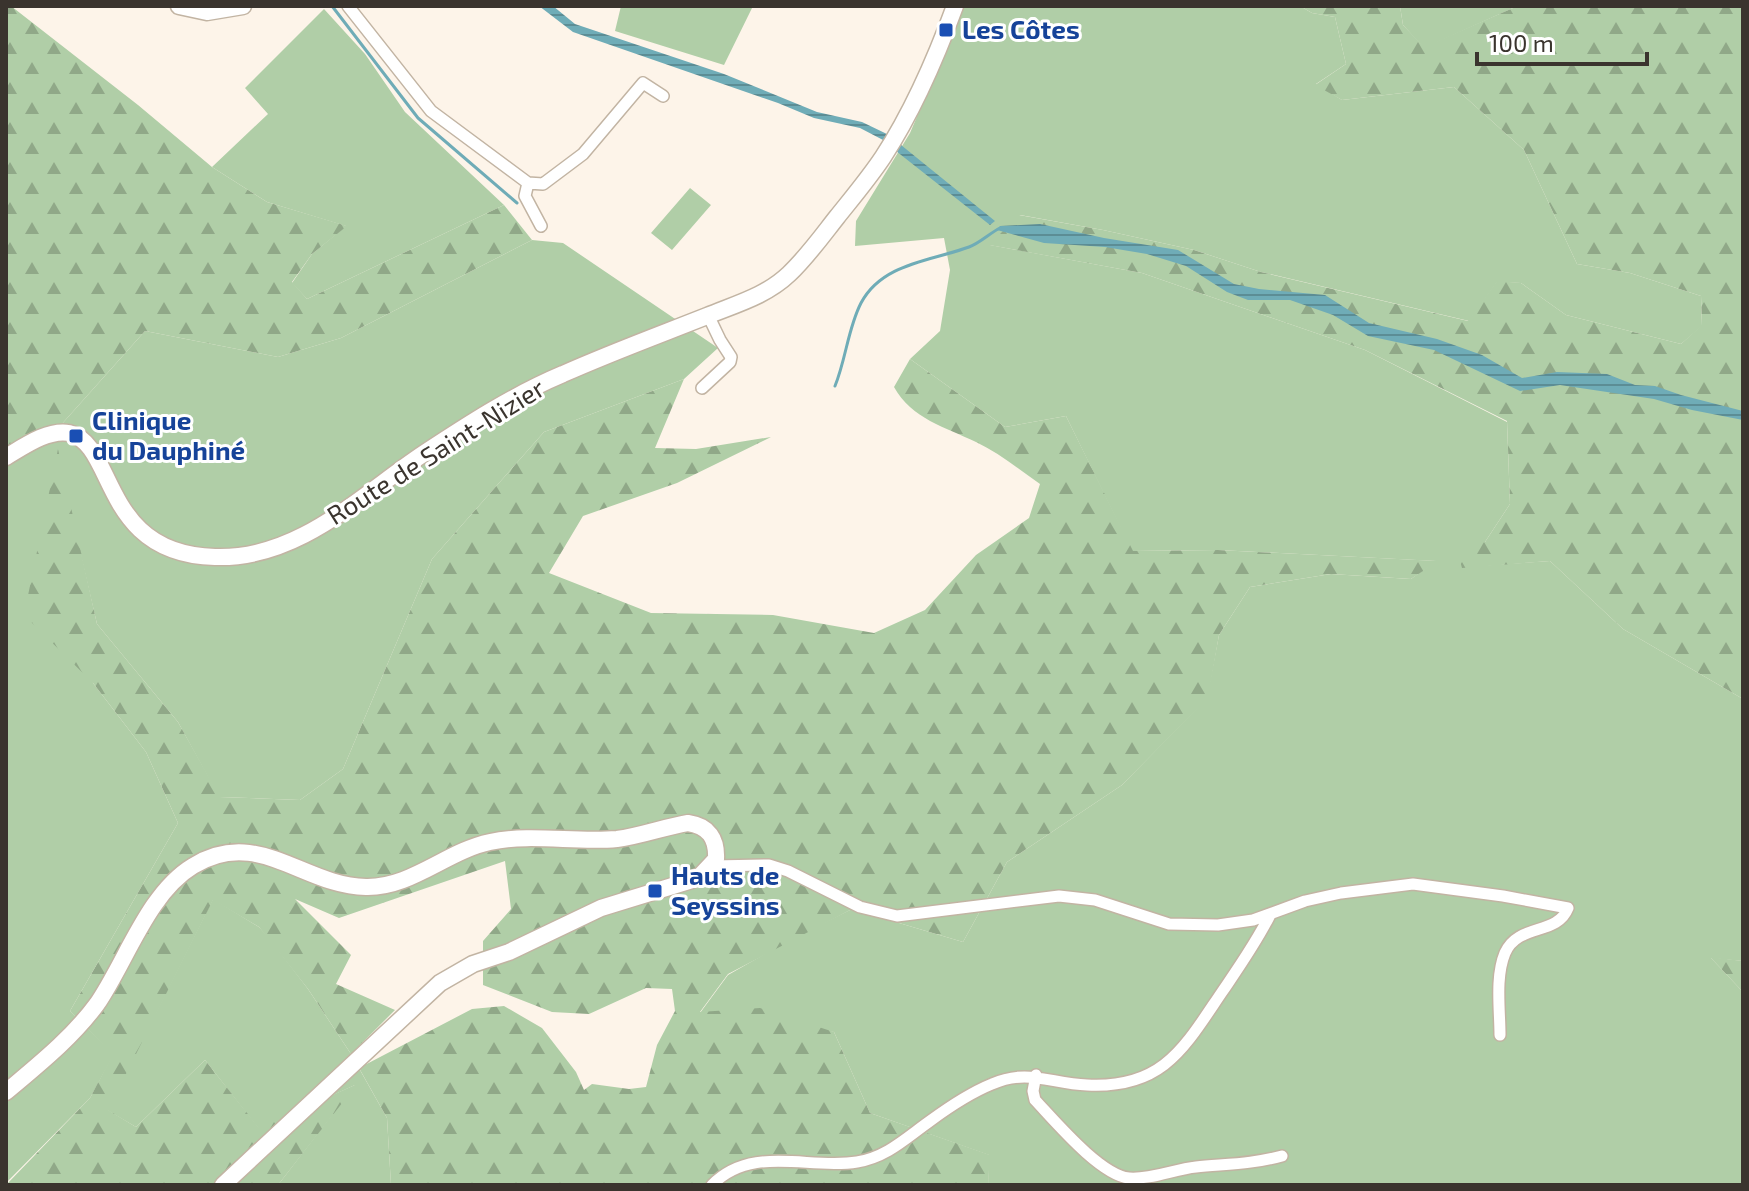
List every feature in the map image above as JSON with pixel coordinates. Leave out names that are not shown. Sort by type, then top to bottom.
[{"type":"main road","points":[[179,6],[207,12],[243,6]]},
{"type":"main road","name":"Route de Saint-Nizier","points":[[6,457],[43,437],[61,433],[76,436],[90,448],[123,512],[146,536],[171,549],[198,556],[227,557],[284,546],[507,402],[559,375],[771,288],[787,277],[891,143],[930,67],[955,6]]},
{"type":"main road","points":[[6,1092],[72,1034],[89,1014],[157,902],[172,883],[193,866],[214,855],[236,852],[258,854],[342,883],[372,887],[403,879],[462,851],[490,842],[522,838],[616,839],[677,825],[697,825],[710,833],[717,845],[716,859],[713,866],[692,880],[601,908],[509,952],[456,972],[426,993],[223,1185]]},
{"type":"street","points":[[348,6],[431,111],[528,183],[543,184],[583,154],[643,83],[663,96]]},
{"type":"street","points":[[528,183],[525,196],[541,226]]},
{"type":"street","points":[[702,388],[730,362],[731,357],[708,315]]},
{"type":"street","points":[[713,866],[769,865],[788,871],[860,907],[897,916],[1059,896],[1095,900],[1150,920],[1187,926],[1235,924],[1305,901],[1413,884],[1568,908],[1564,918],[1555,925],[1520,935],[1507,949],[1501,979],[1500,1035]]},
{"type":"street","points":[[713,1184],[741,1166],[772,1160],[844,1163],[877,1156],[895,1148],[930,1121],[1006,1078],[1036,1075],[1080,1085],[1100,1086],[1133,1081],[1156,1070],[1177,1055],[1203,1023],[1259,939],[1270,915]]},
{"type":"street","points":[[1036,1075],[1035,1100],[1102,1165],[1119,1175],[1130,1178],[1282,1156]]},
{"type":"green space","points":[[6,6],[11,6],[138,105],[212,167],[267,202],[347,226],[312,254],[292,282],[307,299],[504,205],[532,240],[341,338],[278,357],[145,331],[52,435],[6,456]]},
{"type":"green space","points":[[621,6],[753,6],[724,65],[615,31]]},
{"type":"green space","points":[[964,6],[1300,6],[1312,13],[1335,17],[1346,64],[1316,84],[1342,100],[1454,87],[1524,150],[1577,264],[1630,273],[1701,296],[1702,326],[1681,344],[1566,315],[1521,283],[1497,282],[1469,321],[1261,272],[1194,250],[1020,215],[990,245],[1142,273],[1365,350],[1507,422],[1510,504],[1485,542],[1462,567],[1550,561],[1623,629],[1743,699],[1743,961],[1711,958],[1743,992],[1743,1184],[988,1185],[989,1155],[870,1113],[834,1032],[700,1013],[728,975],[852,909],[963,942],[1007,862],[1122,785],[1207,698],[1219,635],[1250,587],[1331,574],[1411,579],[1436,561],[1218,550],[1132,551],[1066,416],[1005,427],[910,359],[940,331],[950,270],[944,238],[855,246],[856,221],[910,133]]},
{"type":"green space","points":[[1300,6],[1400,6],[1403,25],[1424,47],[1513,8],[1743,6],[1743,699],[1623,629],[1550,561],[1462,568],[1456,546],[1485,542],[1510,504],[1507,421],[1365,350],[1142,273],[989,245],[1019,215],[1194,250],[1261,272],[1468,321],[1497,281],[1521,283],[1566,315],[1681,344],[1702,325],[1701,296],[1630,273],[1577,264],[1524,150],[1454,87],[1342,100],[1315,85],[1346,64],[1335,17],[1312,13]]},
{"type":"green space","points":[[1400,6],[1546,6],[1513,8],[1424,48],[1403,25]]},
{"type":"green space","points":[[324,9],[365,54],[405,112],[504,205],[307,299],[292,283],[312,254],[346,226],[267,202],[212,167],[268,114],[245,88]]},
{"type":"green space","points":[[690,188],[711,205],[672,250],[651,233]]},
{"type":"green space","points":[[532,240],[563,243],[718,348],[684,379],[544,432],[432,559],[343,769],[300,800],[219,797],[178,722],[97,624],[57,452],[93,683],[146,752],[178,823],[70,1011],[114,1054],[90,1098],[6,1183],[6,456],[52,435],[145,331],[278,357],[341,338]]},
{"type":"green space","points":[[910,359],[1005,427],[1066,416],[1133,551],[1218,550],[1438,561],[1411,579],[1331,574],[1250,587],[1219,635],[1208,698],[1122,785],[1007,862],[963,942],[852,909],[728,974],[700,1012],[760,1008],[834,1032],[870,1113],[990,1155],[988,1185],[391,1185],[387,1118],[359,1068],[472,1009],[504,1006],[542,1028],[576,1072],[584,1090],[592,1084],[629,1089],[646,1087],[657,1045],[675,1011],[672,989],[646,988],[589,1014],[552,1012],[483,985],[483,941],[511,909],[505,861],[339,918],[295,899],[351,955],[336,984],[395,1010],[351,1054],[308,989],[259,927],[213,900],[108,1110],[136,1127],[205,1060],[259,1128],[357,1084],[278,1185],[6,1185],[90,1098],[113,1054],[70,1011],[178,823],[146,752],[93,683],[24,615],[58,449],[97,624],[178,722],[220,797],[300,800],[343,769],[432,559],[544,432],[684,379],[655,448],[696,449],[771,437],[677,483],[583,516],[549,573],[651,613],[773,615],[874,633],[925,610],[976,555],[1029,518],[1040,484],[993,451],[930,421],[910,407],[894,387]]},
{"type":"green space","points":[[213,899],[259,927],[269,938],[308,989],[351,1054],[387,1118],[391,1185],[278,1185],[355,1085],[259,1129],[205,1060],[136,1127],[107,1110]]},
{"type":"green space","points":[[1710,957],[1743,961],[1743,992]]},
{"type":"water","points":[[539,6],[553,6],[575,24],[724,74],[817,112],[862,122],[889,135],[885,141],[860,128],[814,118],[573,32]]},
{"type":"water","points":[[901,145],[995,221],[990,225],[896,151]]},
{"type":"water","points":[[1040,224],[1178,250],[1234,284],[1325,295],[1369,323],[1437,339],[1482,355],[1522,378],[1557,372],[1607,374],[1635,385],[1655,386],[1743,411],[1743,420],[1654,399],[1560,385],[1520,391],[1434,350],[1368,336],[1333,315],[1290,300],[1248,300],[1227,292],[1186,266],[1147,254],[1105,247],[1044,243],[997,230],[1000,226]]},
{"type":"waterway","points":[[332,6],[418,118],[517,203]]},
{"type":"waterway","points":[[835,386],[861,303],[881,279],[909,265],[969,247],[1000,228]]},
{"type":"place","name":"Les Côtes","points":[[946,30]]},
{"type":"place","name":"Clinique du Dauphiné","points":[[76,436]]},
{"type":"place","name":"Hauts de Seyssins","points":[[655,891]]}]
